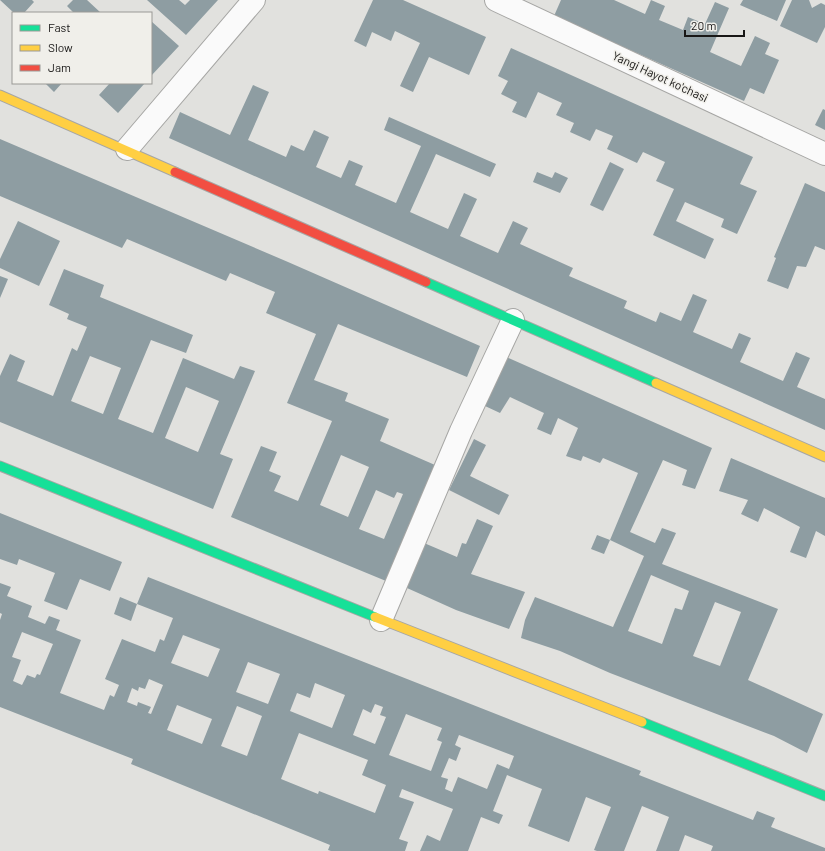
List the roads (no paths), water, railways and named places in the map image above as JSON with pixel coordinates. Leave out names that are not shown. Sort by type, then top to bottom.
[{"type":"street","points":[[127,149],[254,0]]},
{"type":"street","name":"Yangi Hayot ko'chasi","points":[[496,0],[825,154]]},
{"type":"street","points":[[0,95],[127,149],[825,457]]},
{"type":"street","points":[[381,620],[461,431],[513,320]]},
{"type":"street","points":[[0,466],[381,620],[825,796]]}]
